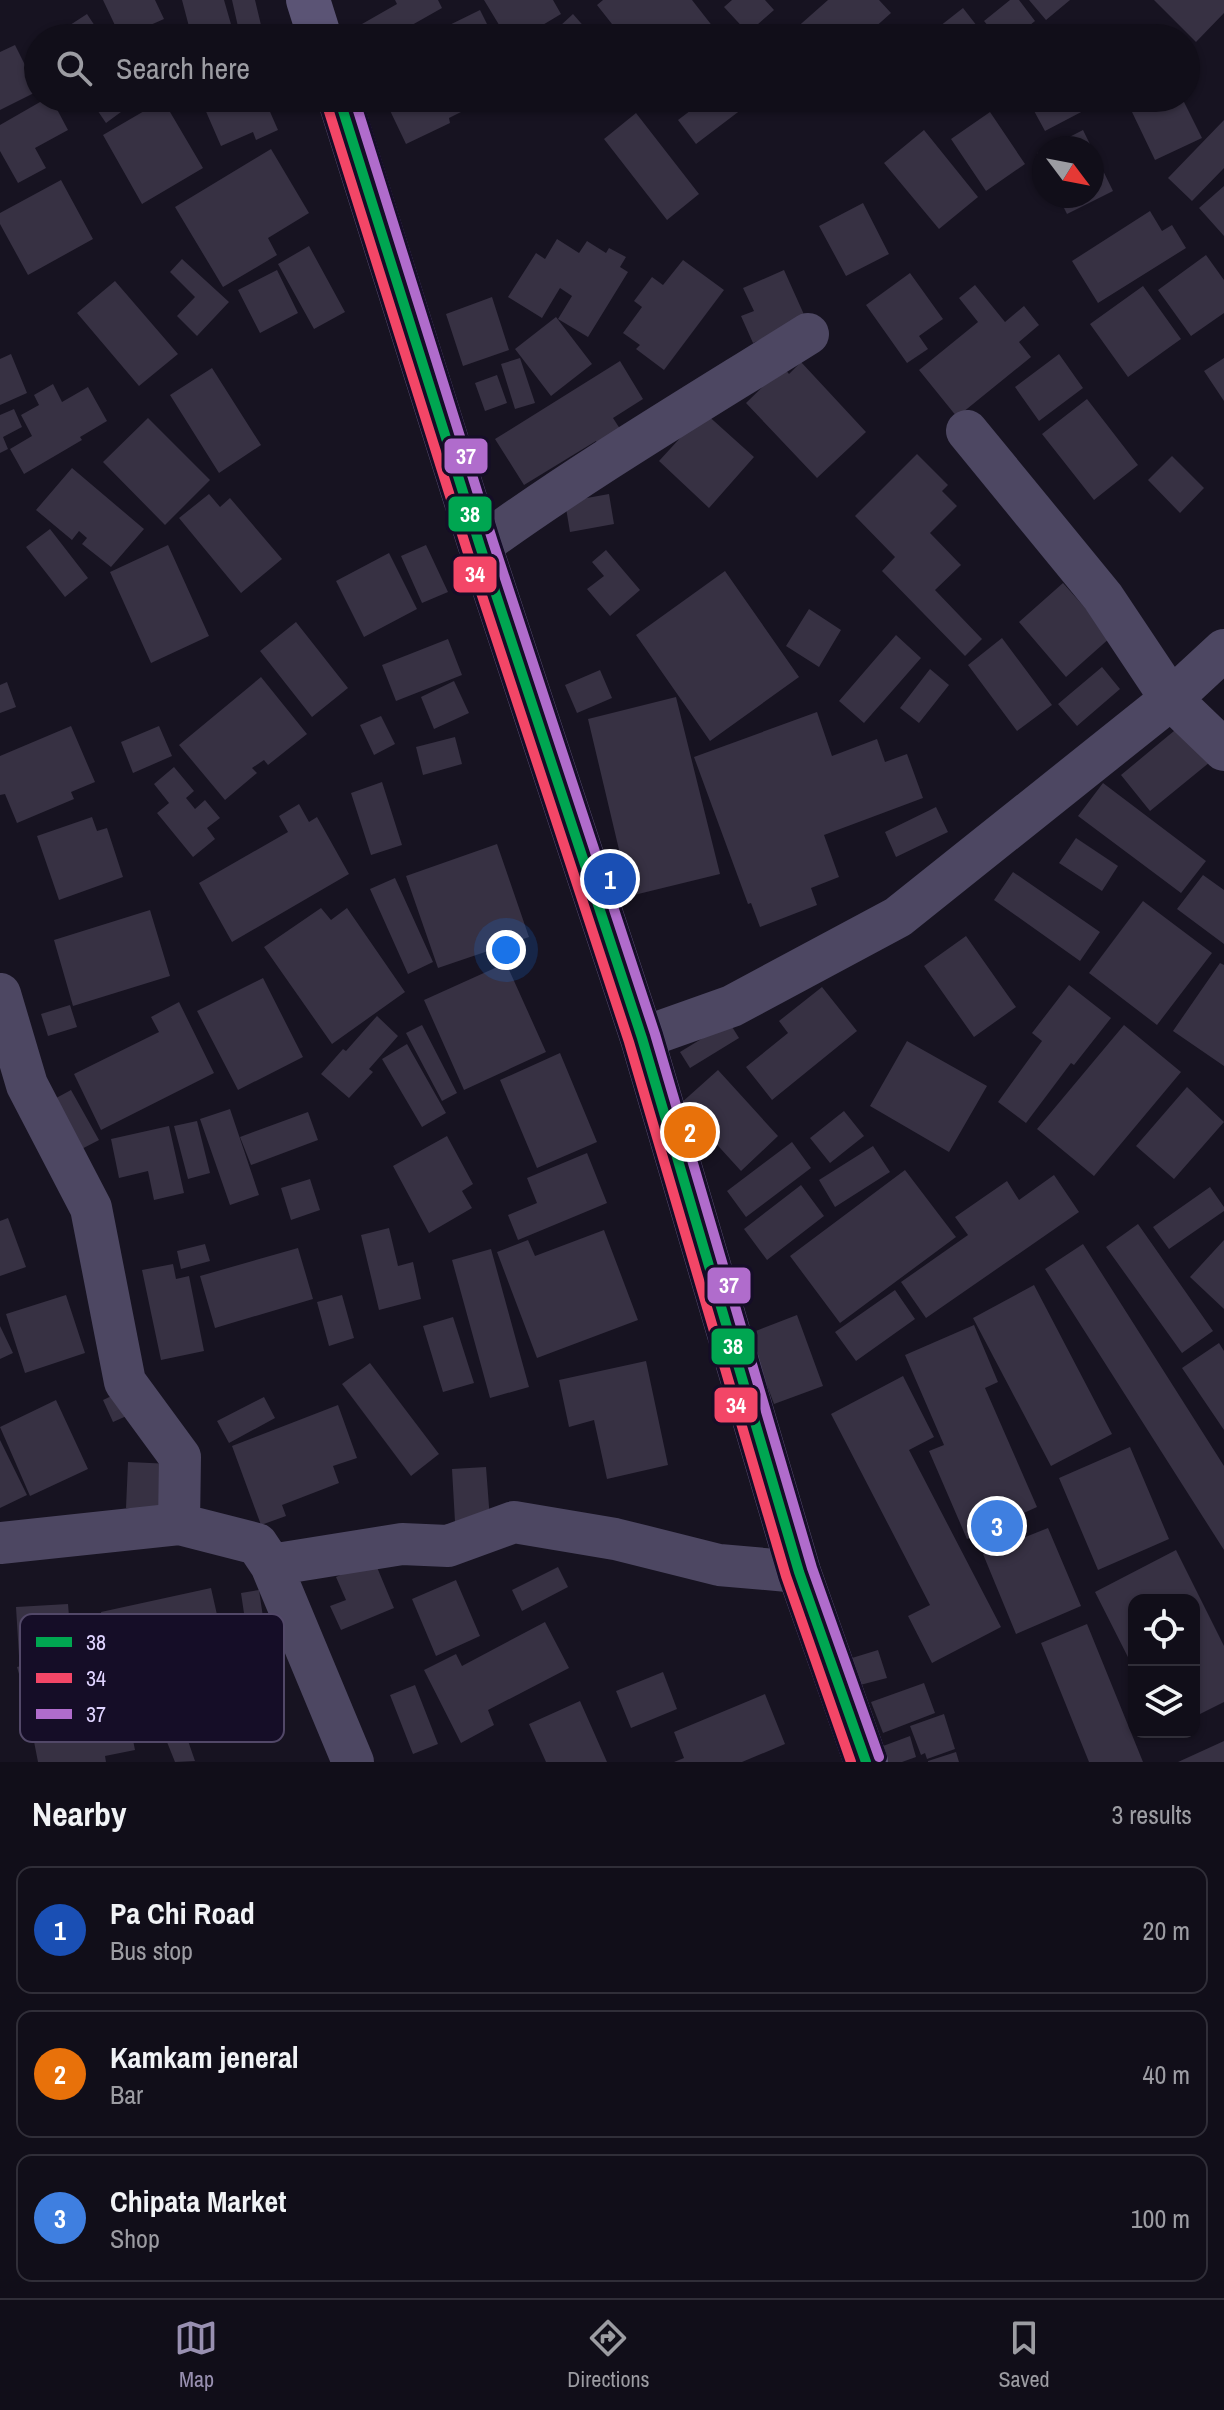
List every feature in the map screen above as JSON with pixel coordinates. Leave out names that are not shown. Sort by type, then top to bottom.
[{"type":"street","points":[[308,0],[316,24]]},
{"type":"street","points":[[343,112],[480,546],[642,1038],[799,1572],[866,1762]]},
{"type":"street","points":[[480,546],[624,450],[808,334]]},
{"type":"street","points":[[967,431],[1103,597],[1171,699],[1224,750]]},
{"type":"street","points":[[642,1038],[732,1006],[898,917],[1171,699],[1224,650]]},
{"type":"street","points":[[0,994],[27,1085],[91,1208],[125,1382],[180,1457],[179,1524]]},
{"type":"street","points":[[271,1565],[402,1544],[448,1546],[514,1522],[615,1539],[719,1565],[799,1572]]},
{"type":"street","points":[[0,1543],[179,1524],[257,1544],[271,1565],[353,1762]]},
{"type":"building","points":[[103,0],[155,0],[164,19],[153,24],[114,24]]},
{"type":"building","points":[[182,0],[224,0],[231,24],[188,24]]},
{"type":"building","points":[[232,0],[255,0],[261,24],[237,24]]},
{"type":"building","points":[[395,0],[438,0],[442,8],[414,24],[362,24],[397,4]]},
{"type":"building","points":[[484,0],[553,0],[561,14],[544,24],[499,24]]},
{"type":"building","points":[[603,0],[692,0],[711,24],[612,24],[597,5]]},
{"type":"building","points":[[732,0],[765,0],[774,10],[758,24],[740,24],[724,7]]},
{"type":"building","points":[[828,0],[879,0],[891,13],[879,24],[801,24]]},
{"type":"building","points":[[1010,0],[1019,0],[1035,21],[1031,24],[986,24],[984,21]]},
{"type":"building","points":[[1029,0],[1070,0],[1046,20]]},
{"type":"building","points":[[1154,0],[1224,0],[1224,13],[1200,38],[1200,24],[1178,24]]},
{"type":"building","points":[[963,8],[975,24],[943,24]]},
{"type":"building","points":[[480,10],[487,24],[452,24]]},
{"type":"building","points":[[87,14],[94,24],[72,24]]},
{"type":"building","points":[[573,14],[582,24],[562,24]]},
{"type":"building","points":[[15,45],[24,63],[24,98],[0,110],[0,52]]},
{"type":"building","points":[[24,111],[58,112],[68,130],[35,148],[46,168],[18,183],[0,151],[0,125]]},
{"type":"building","points":[[99,112],[121,112],[106,123]]},
{"type":"building","points":[[142,112],[170,112],[203,168],[142,204],[103,135]]},
{"type":"building","points":[[206,112],[270,112],[278,130],[256,140],[253,132],[221,146]]},
{"type":"building","points":[[391,112],[461,112],[449,118],[450,123],[406,144]]},
{"type":"building","points":[[689,112],[738,112],[696,144],[678,120]]},
{"type":"building","points":[[990,112],[1025,164],[986,191],[951,139]]},
{"type":"building","points":[[1035,112],[1081,112],[1045,131]]},
{"type":"building","points":[[1132,112],[1189,112],[1202,138],[1155,160]]},
{"type":"building","points":[[636,113],[699,194],[667,220],[604,139]]},
{"type":"building","points":[[1224,120],[1224,168],[1192,201],[1168,178]]},
{"type":"building","points":[[924,130],[978,197],[939,229],[884,163]]},
{"type":"building","points":[[1083,130],[1086,136],[1071,136]]},
{"type":"building","points":[[271,149],[309,213],[268,238],[277,255],[223,287],[175,207]]},
{"type":"building","points":[[1104,173],[1113,191],[1104,196]]},
{"type":"building","points":[[61,180],[93,239],[28,275],[0,224],[0,213]]},
{"type":"building","points":[[1224,186],[1224,236],[1199,208]]},
{"type":"building","points":[[863,203],[889,254],[846,276],[819,226]]},
{"type":"building","points":[[1064,208],[1079,208],[1067,214]]},
{"type":"building","points":[[1150,211],[1162,231],[1172,225],[1186,248],[1098,303],[1072,261]]},
{"type":"building","points":[[557,239],[579,253],[587,241],[606,253],[609,248],[626,257],[620,267],[628,272],[588,337],[558,319],[572,296],[560,288],[542,318],[508,297],[536,253],[545,259]]},
{"type":"building","points":[[309,246],[345,312],[314,329],[278,264]]},
{"type":"building","points":[[1206,255],[1224,280],[1224,313],[1191,336],[1158,290]]},
{"type":"building","points":[[182,259],[229,302],[197,336],[177,316],[195,297],[170,272]]},
{"type":"building","points":[[683,260],[724,290],[664,370],[636,349],[640,345],[623,333],[642,307],[634,301],[652,277],[663,285]]},
{"type":"building","points":[[277,270],[298,313],[260,333],[238,290]]},
{"type":"building","points":[[784,270],[806,319],[753,343],[741,316],[754,311],[743,288]]},
{"type":"building","points":[[910,273],[943,319],[919,336],[928,349],[907,363],[866,305]]},
{"type":"building","points":[[115,281],[178,354],[139,386],[77,313]]},
{"type":"building","points":[[975,285],[1005,322],[1024,306],[1039,325],[1019,342],[1031,357],[957,417],[919,370],[978,322],[959,298]]},
{"type":"building","points":[[1143,286],[1181,339],[1128,377],[1090,324]]},
{"type":"building","points":[[492,297],[509,350],[463,366],[446,314]]},
{"type":"building","points":[[556,317],[592,364],[551,396],[515,349]]},
{"type":"building","points":[[11,354],[27,393],[0,405],[0,359]]},
{"type":"building","points":[[1059,354],[1083,388],[1039,421],[1015,387]]},
{"type":"building","points":[[520,358],[535,403],[515,409],[501,364]]},
{"type":"building","points":[[1224,358],[1224,401],[1204,371]]},
{"type":"building","points":[[620,361],[643,399],[613,418],[624,435],[601,449],[596,441],[524,485],[495,439]]},
{"type":"building","points":[[801,362],[866,432],[817,478],[746,403],[783,367],[789,374]]},
{"type":"building","points":[[212,368],[261,445],[219,473],[170,395]]},
{"type":"building","points":[[497,375],[507,403],[485,411],[475,383]]},
{"type":"building","points":[[53,384],[62,402],[88,387],[107,421],[80,437],[82,440],[24,474],[10,449],[32,436],[21,415],[39,405],[34,395]]},
{"type":"building","points":[[1087,399],[1138,465],[1094,500],[1042,434]]},
{"type":"building","points":[[14,409],[22,427],[3,437],[8,449],[0,453],[0,415]]},
{"type":"building","points":[[704,412],[754,457],[709,508],[659,461]]},
{"type":"building","points":[[148,418],[210,480],[165,525],[103,462]]},
{"type":"building","points":[[917,454],[948,485],[942,491],[957,506],[930,533],[961,565],[935,590],[982,639],[965,656],[882,571],[895,557],[855,516]]},
{"type":"building","points":[[1172,456],[1204,488],[1180,513],[1148,480]]},
{"type":"building","points":[[72,468],[144,529],[111,567],[82,544],[87,538],[79,531],[72,540],[36,510]]},
{"type":"building","points":[[209,494],[220,507],[230,498],[282,559],[241,593],[179,518]]},
{"type":"building","points":[[609,494],[614,524],[570,532],[565,502]]},
{"type":"building","points":[[50,529],[88,578],[65,597],[26,547]]},
{"type":"building","points":[[168,545],[209,636],[151,663],[110,572]]},
{"type":"building","points":[[426,545],[448,592],[422,603],[401,556]]},
{"type":"building","points":[[606,550],[640,590],[610,616],[587,589],[604,576],[592,562]]},
{"type":"building","points":[[389,553],[417,609],[364,637],[336,581]]},
{"type":"building","points":[[725,571],[799,677],[710,741],[636,635]]},
{"type":"building","points":[[1063,583],[1111,637],[1066,677],[1019,622]]},
{"type":"building","points":[[809,609],[841,630],[819,667],[786,646]]},
{"type":"building","points":[[296,622],[348,688],[312,717],[260,651]]},
{"type":"building","points":[[896,635],[921,658],[864,723],[839,701]]},
{"type":"building","points":[[1002,638],[1052,705],[1017,731],[968,665]]},
{"type":"building","points":[[448,639],[462,675],[396,701],[382,665]]},
{"type":"building","points":[[1102,667],[1120,689],[1077,726],[1058,704]]},
{"type":"building","points":[[930,669],[949,685],[919,723],[900,708]]},
{"type":"building","points":[[600,670],[612,698],[577,713],[565,685]]},
{"type":"building","points":[[261,677],[307,734],[268,765],[264,760],[252,768],[257,773],[225,800],[179,745]]},
{"type":"building","points":[[454,681],[469,713],[434,729],[421,697]]},
{"type":"building","points":[[7,682],[16,707],[0,713],[0,685]]},
{"type":"building","points":[[676,697],[720,874],[630,896],[588,719]]},
{"type":"building","points":[[817,712],[832,756],[877,739],[885,762],[907,754],[923,798],[824,835],[839,877],[811,888],[817,905],[760,927],[751,903],[748,904],[694,757]]},
{"type":"building","points":[[381,716],[395,744],[374,755],[360,725]]},
{"type":"building","points":[[71,726],[95,782],[71,792],[74,799],[17,823],[5,794],[0,795],[0,756]]},
{"type":"building","points":[[159,726],[172,756],[133,773],[121,742]]},
{"type":"building","points":[[1180,726],[1210,762],[1150,811],[1121,775]]},
{"type":"building","points":[[455,737],[462,764],[423,775],[416,747]]},
{"type":"building","points":[[174,767],[194,791],[186,798],[195,809],[205,800],[220,818],[207,828],[215,839],[193,857],[157,813],[169,803],[154,784]]},
{"type":"building","points":[[382,782],[402,845],[371,855],[351,793]]},
{"type":"building","points":[[1103,783],[1206,861],[1181,893],[1078,816]]},
{"type":"building","points":[[299,804],[309,822],[317,817],[349,874],[232,942],[199,883],[288,832],[279,816]]},
{"type":"building","points":[[936,807],[948,832],[896,857],[885,832]]},
{"type":"building","points":[[92,817],[97,831],[107,828],[123,877],[59,900],[37,836]]},
{"type":"building","points":[[1076,838],[1118,866],[1102,891],[1059,863]]},
{"type":"building","points":[[497,844],[529,937],[438,968],[406,876]]},
{"type":"building","points":[[1013,872],[1100,932],[1080,961],[994,900]]},
{"type":"building","points":[[1203,875],[1224,890],[1224,944],[1177,909]]},
{"type":"building","points":[[395,878],[433,962],[408,974],[370,889]]},
{"type":"building","points":[[1143,901],[1212,953],[1157,1025],[1089,973]]},
{"type":"building","points":[[321,908],[331,920],[347,908],[405,992],[332,1044],[264,947]]},
{"type":"building","points":[[150,910],[170,976],[73,1006],[54,940]]},
{"type":"building","points":[[966,936],[1016,1007],[974,1037],[924,966]]},
{"type":"building","points":[[506,963],[546,1052],[464,1090],[424,1000]]},
{"type":"building","points":[[1220,963],[1224,965],[1224,1066],[1173,1031]]},
{"type":"building","points":[[263,978],[303,1057],[238,1090],[197,1011]]},
{"type":"building","points":[[1069,985],[1111,1018],[1074,1065],[1071,1063],[1026,1123],[998,1102],[1042,1041],[1032,1033]]},
{"type":"building","points":[[822,987],[857,1031],[772,1100],[746,1067],[788,1033],[779,1021]]},
{"type":"building","points":[[179,1002],[214,1073],[101,1130],[74,1074],[159,1032],[151,1017]]},
{"type":"building","points":[[70,1005],[77,1027],[48,1036],[41,1014]]},
{"type":"building","points":[[377,1016],[398,1036],[369,1069],[373,1072],[349,1098],[321,1074]]},
{"type":"building","points":[[729,1022],[739,1038],[690,1068],[680,1052]]},
{"type":"building","points":[[422,1025],[457,1093],[442,1101],[406,1033]]},
{"type":"building","points":[[1124,1025],[1181,1072],[1094,1176],[1037,1129]]},
{"type":"building","points":[[907,1041],[987,1086],[949,1152],[870,1106]]},
{"type":"building","points":[[407,1044],[446,1113],[422,1127],[382,1059]]},
{"type":"building","points":[[560,1053],[597,1142],[537,1168],[500,1080]]},
{"type":"building","points":[[718,1070],[778,1136],[741,1171],[680,1104]]},
{"type":"building","points":[[1187,1087],[1224,1122],[1174,1179],[1136,1146]]},
{"type":"building","points":[[71,1090],[99,1140],[74,1153],[47,1103]]},
{"type":"building","points":[[230,1109],[259,1195],[230,1205],[200,1119]]},
{"type":"building","points":[[844,1111],[864,1136],[830,1163],[810,1138]]},
{"type":"building","points":[[308,1112],[318,1140],[251,1165],[240,1137]]},
{"type":"building","points":[[197,1121],[210,1173],[188,1179],[174,1126]]},
{"type":"building","points":[[169,1126],[184,1193],[154,1200],[148,1171],[119,1178],[111,1139]]},
{"type":"building","points":[[447,1136],[473,1184],[462,1191],[472,1208],[429,1233],[393,1166]]},
{"type":"building","points":[[792,1142],[811,1168],[746,1217],[727,1191]]},
{"type":"building","points":[[873,1146],[890,1172],[835,1207],[819,1180]]},
{"type":"building","points":[[587,1153],[607,1203],[518,1240],[508,1215],[537,1203],[527,1178]]},
{"type":"building","points":[[905,1170],[956,1237],[840,1323],[790,1256]]},
{"type":"building","points":[[1054,1175],[1079,1212],[926,1318],[901,1282],[968,1235],[955,1217],[1007,1181],[1019,1200]]},
{"type":"building","points":[[310,1179],[320,1210],[291,1220],[281,1188]]},
{"type":"building","points":[[801,1185],[824,1216],[767,1260],[744,1229]]},
{"type":"building","points":[[1210,1187],[1224,1211],[1169,1249],[1153,1227]]},
{"type":"building","points":[[8,1218],[26,1267],[0,1276],[0,1221]]},
{"type":"building","points":[[1138,1224],[1213,1331],[1182,1353],[1106,1247]]},
{"type":"building","points":[[389,1228],[398,1266],[413,1262],[421,1299],[379,1310],[361,1235]]},
{"type":"building","points":[[604,1230],[638,1320],[537,1358],[497,1252],[528,1240],[535,1256]]},
{"type":"building","points":[[1224,1240],[1224,1309],[1190,1277]]},
{"type":"building","points":[[205,1244],[210,1261],[181,1269],[177,1251]]},
{"type":"building","points":[[1083,1244],[1224,1466],[1224,1550],[1045,1269]]},
{"type":"building","points":[[298,1248],[313,1299],[215,1328],[200,1276]]},
{"type":"building","points":[[491,1249],[529,1387],[490,1398],[452,1260]]},
{"type":"building","points":[[173,1264],[176,1279],[189,1276],[204,1351],[161,1360],[142,1270]]},
{"type":"building","points":[[1034,1285],[1112,1434],[1051,1466],[973,1318]]},
{"type":"building","points":[[895,1290],[915,1319],[856,1361],[835,1332]]},
{"type":"building","points":[[66,1295],[85,1353],[25,1373],[6,1314]]},
{"type":"building","points":[[342,1295],[354,1338],[329,1346],[317,1302]]},
{"type":"building","points":[[797,1315],[823,1386],[774,1404],[748,1334]]},
{"type":"building","points":[[453,1317],[474,1383],[443,1392],[423,1326]]},
{"type":"building","points":[[974,1325],[998,1382],[985,1388],[1037,1507],[967,1539],[929,1451],[944,1445],[905,1355]]},
{"type":"building","points":[[0,1326],[13,1353],[0,1359]]},
{"type":"building","points":[[1219,1343],[1224,1351],[1224,1430],[1182,1368]]},
{"type":"building","points":[[646,1361],[668,1465],[607,1479],[594,1420],[569,1427],[559,1380]]},
{"type":"building","points":[[370,1363],[439,1454],[411,1476],[342,1384]]},
{"type":"building","points":[[903,1376],[934,1437],[909,1450],[1001,1627],[932,1663],[908,1616],[930,1605],[831,1414]]},
{"type":"building","points":[[120,1392],[131,1414],[113,1422],[103,1400]]},
{"type":"building","points":[[264,1397],[275,1418],[229,1443],[217,1421]]},
{"type":"building","points":[[56,1400],[88,1469],[30,1496],[0,1427]]},
{"type":"building","points":[[338,1405],[357,1458],[333,1466],[339,1483],[282,1505],[286,1516],[261,1525],[232,1446]]},
{"type":"building","points":[[0,1440],[27,1495],[0,1508]]},
{"type":"building","points":[[1130,1447],[1169,1539],[1098,1570],[1059,1478]]},
{"type":"building","points":[[128,1462],[172,1464],[169,1511],[126,1508]]},
{"type":"building","points":[[486,1467],[490,1520],[455,1522],[452,1469]]},
{"type":"building","points":[[1048,1528],[1081,1606],[1016,1634],[983,1554]]},
{"type":"building","points":[[1176,1550],[1198,1594],[1128,1594],[1128,1657],[1095,1592]]},
{"type":"building","points":[[374,1560],[394,1608],[341,1630],[330,1606],[346,1600],[336,1577]]},
{"type":"building","points":[[558,1567],[568,1587],[522,1611],[512,1590]]},
{"type":"building","points":[[456,1580],[480,1636],[436,1656],[412,1599]]},
{"type":"building","points":[[211,1588],[217,1614],[101,1614]]},
{"type":"building","points":[[259,1590],[263,1614],[244,1614],[241,1593]]},
{"type":"building","points":[[1200,1598],[1224,1646],[1224,1702],[1200,1714]]},
{"type":"building","points":[[68,1604],[69,1614],[20,1614],[19,1656],[16,1607]]},
{"type":"building","points":[[545,1622],[569,1668],[488,1710],[494,1725],[461,1743],[424,1670],[456,1654],[462,1666]]},
{"type":"building","points":[[1087,1624],[1128,1725],[1128,1738],[1133,1738],[1143,1762],[1089,1762],[1041,1643]]},
{"type":"building","points":[[878,1650],[887,1678],[860,1685],[852,1658]]},
{"type":"building","points":[[663,1672],[677,1709],[631,1728],[616,1691]]},
{"type":"building","points":[[924,1683],[935,1713],[883,1733],[871,1702]]},
{"type":"building","points":[[415,1685],[438,1744],[413,1754],[390,1695]]},
{"type":"building","points":[[765,1694],[785,1744],[742,1762],[674,1762],[684,1758],[674,1732]]},
{"type":"building","points":[[580,1701],[607,1762],[546,1762],[529,1724]]},
{"type":"building","points":[[944,1714],[955,1749],[927,1759],[925,1753],[921,1755],[910,1726]]},
{"type":"building","points":[[910,1736],[916,1757],[902,1762],[880,1762],[875,1749]]},
{"type":"building","points":[[1224,1741],[1224,1762],[1178,1762]]},
{"type":"building","points":[[34,1742],[133,1742],[135,1750],[105,1756],[106,1762],[38,1762]]},
{"type":"building","points":[[167,1742],[188,1742],[195,1761],[175,1762]]},
{"type":"building","points":[[956,1752],[959,1762],[928,1762],[928,1761]]},
{"type":"transit line","name":"34","points":[[329,112],[467,550],[629,1042],[786,1576],[851,1762]]},
{"type":"transit line","name":"38","points":[[343,112],[480,546],[642,1038],[799,1572],[866,1762]]},
{"type":"transit line","name":"37","points":[[358,112],[493,542],[655,1034],[812,1568],[879,1757]]},
{"type":"place","name":"Pa Chi Road","points":[[610,879]]},
{"type":"place","name":"Kamkam jeneral","points":[[690,1132]]},
{"type":"place","name":"Chipata Market","points":[[997,1526]]}]
